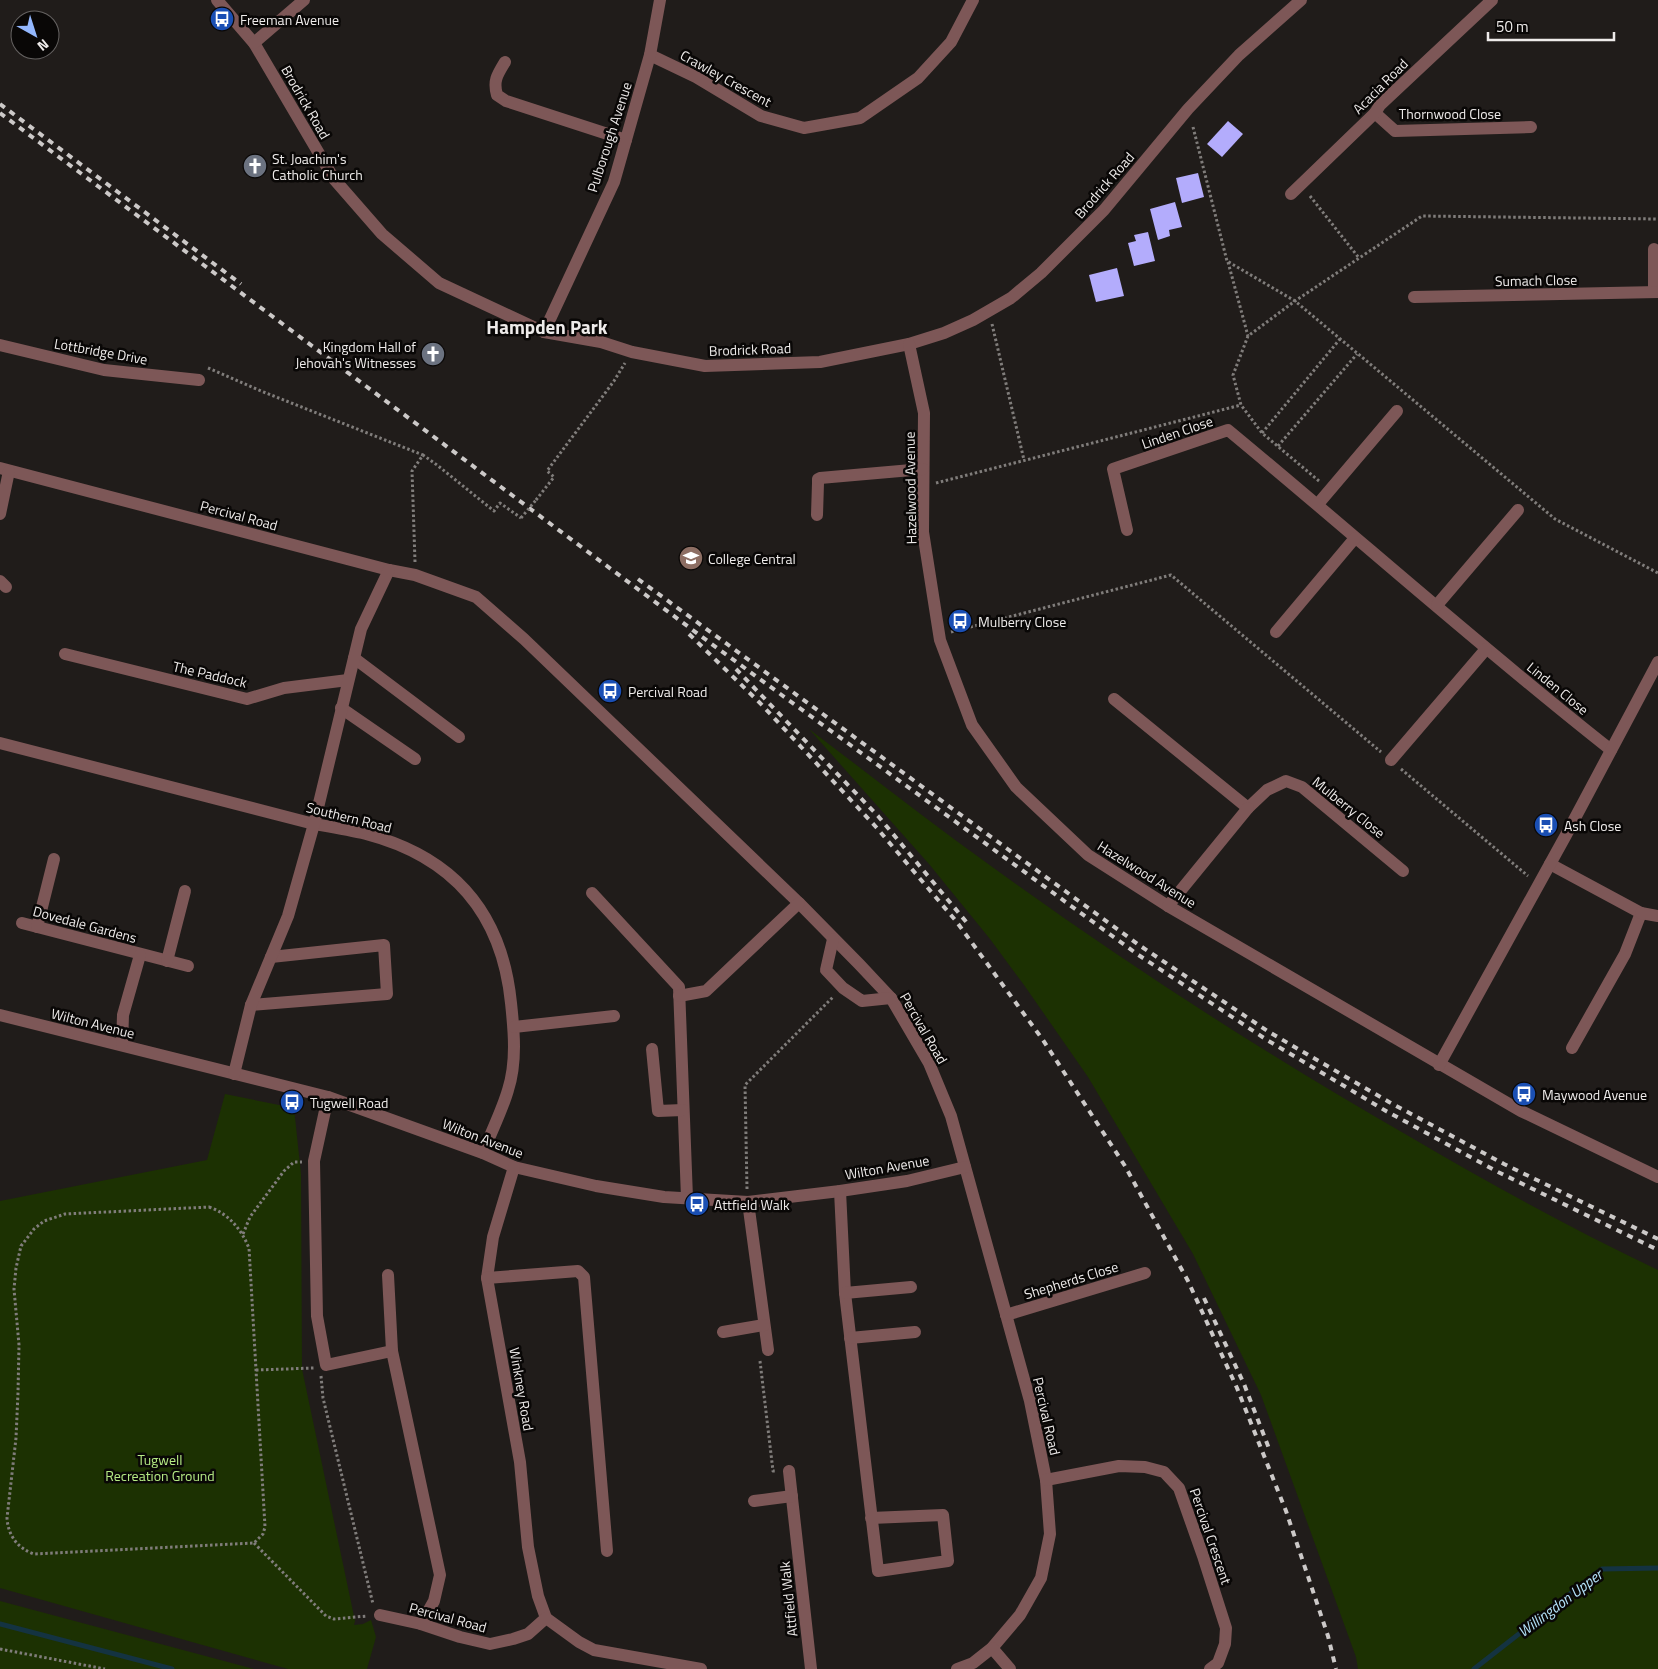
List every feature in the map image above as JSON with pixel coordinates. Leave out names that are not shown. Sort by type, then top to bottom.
[{"type":"street","name":"Brodrick Road","points":[[216,0],[254,43],[334,180],[382,234],[439,283],[544,332],[601,342],[632,352],[704,366],[820,362],[909,344],[944,334],[1011,298],[1041,273],[1104,210],[1188,109],[1239,55],[1301,0]]},
{"type":"street","points":[[254,43],[304,0]]},
{"type":"street","name":"Pulborough Avenue","points":[[544,332],[614,182],[650,55],[660,0]]},
{"type":"street","name":"Crawley Crescent","points":[[650,55],[696,77],[761,116],[804,128],[860,118],[918,78],[951,42],[973,0]]},
{"type":"street","name":"Acacia Road","points":[[1291,194],[1375,113],[1380,105],[1492,0]]},
{"type":"street","points":[[505,62],[494,86],[497,96],[506,101],[626,140]]},
{"type":"street","name":"Thornwood Close","points":[[1375,113],[1395,131],[1531,127]]},
{"type":"street","points":[[1654,249],[1656,292]]},
{"type":"street","name":"Sumach Close","points":[[1414,297],[1656,292]]},
{"type":"street","name":"Hazelwood Avenue","points":[[909,344],[924,413],[923,532],[939,635],[972,725],[1016,787],[1088,855],[1168,906],[1520,1110],[1658,1177]]},
{"type":"street","name":"Lottbridge Drive","points":[[0,345],[104,370],[198,380]]},
{"type":"street","points":[[1318,504],[1397,411]]},
{"type":"street","name":"Linden Close","points":[[1127,530],[1113,469],[1228,430],[1437,605],[1486,649],[1611,750]]},
{"type":"street","points":[[0,514],[5,469]]},
{"type":"street","name":"Percival Road","points":[[5,469],[389,570],[415,575],[476,597],[524,639],[799,903],[891,998],[929,1062],[951,1116],[1030,1401],[1046,1480],[1050,1534],[1041,1578],[1020,1615],[992,1648],[973,1663],[957,1669]]},
{"type":"street","points":[[817,515],[818,479],[820,478],[923,469]]},
{"type":"street","points":[[1437,605],[1518,510]]},
{"type":"street","points":[[1276,632],[1355,538]]},
{"type":"street","points":[[234,1074],[251,1005],[288,916],[314,824],[361,629],[389,570]]},
{"type":"street","points":[[1391,760],[1486,649]]},
{"type":"street","name":"The Paddock","points":[[65,654],[247,699],[284,688],[348,680]]},
{"type":"street","points":[[354,658],[459,736]]},
{"type":"street","points":[[1439,1064],[1550,864],[1658,662]]},
{"type":"street","points":[[1114,699],[1248,808]]},
{"type":"street","points":[[341,708],[414,759]]},
{"type":"street","name":"Southern Road","points":[[0,743],[314,824],[367,834],[402,846],[455,878],[484,913],[503,960],[510,987],[514,1027],[514,1057],[509,1089],[483,1153]]},
{"type":"street","name":"Mulberry Close","points":[[1168,906],[1248,808],[1267,790],[1286,781],[1302,787],[1403,871]]},
{"type":"street","points":[[37,927],[54,859]]},
{"type":"street","points":[[1550,864],[1641,913],[1658,916]]},
{"type":"street","points":[[167,961],[185,891]]},
{"type":"street","points":[[592,893],[679,987],[687,1198]]},
{"type":"street","points":[[679,996],[706,992],[799,903]]},
{"type":"street","points":[[1572,1048],[1625,954],[1641,913]]},
{"type":"street","name":"Dovedale Gardens","points":[[22,923],[188,966]]},
{"type":"street","points":[[833,939],[826,970],[843,988],[862,1001],[891,998]]},
{"type":"street","points":[[251,1005],[387,994],[384,945],[271,957]]},
{"type":"street","name":"Dovedale Gardens","points":[[122,1045],[123,1015],[140,955]]},
{"type":"street","name":"Wilton Avenue","points":[[0,1015],[328,1097],[483,1153],[514,1167],[596,1186],[664,1197],[748,1202],[840,1191],[907,1180],[965,1167]]},
{"type":"street","points":[[514,1027],[614,1016]]},
{"type":"street","points":[[652,1049],[658,1111],[683,1110]]},
{"type":"street","points":[[328,1097],[314,1161],[317,1316],[326,1365],[392,1351]]},
{"type":"street","name":"Winkney Road","points":[[514,1167],[492,1237],[487,1278],[520,1462],[528,1547],[538,1596],[546,1618]]},
{"type":"street","points":[[840,1191],[845,1293],[871,1518],[878,1571],[948,1561],[943,1515],[871,1518]]},
{"type":"street","points":[[748,1202],[768,1350]]},
{"type":"street","points":[[487,1278],[578,1271],[584,1277],[607,1551]]},
{"type":"street","name":"Shepherds Close","points":[[1006,1315],[1145,1273]]},
{"type":"street","points":[[388,1275],[392,1351],[440,1575],[434,1600],[421,1624]]},
{"type":"street","points":[[845,1293],[911,1287]]},
{"type":"street","points":[[723,1332],[764,1325]]},
{"type":"street","points":[[850,1338],[915,1332]]},
{"type":"street","name":"Percival Crescent","points":[[1046,1480],[1119,1466],[1145,1467],[1164,1472],[1179,1488],[1226,1628],[1225,1644],[1218,1663],[1210,1669]]},
{"type":"street","name":"Attfield Walk","points":[[789,1471],[810,1669]]},
{"type":"street","points":[[754,1500],[792,1496]]},
{"type":"street","name":"Percival Road","points":[[378,1616],[421,1624],[460,1637],[490,1644],[528,1634],[546,1618]]},
{"type":"street","points":[[546,1618],[579,1642],[594,1650],[701,1669]]},
{"type":"street","points":[[992,1648],[1010,1669]]},
{"type":"path","points":[[1188,109],[1248,336]]},
{"type":"path","points":[[1301,185],[1359,258]]},
{"type":"path","points":[[1330,491],[1262,433],[1242,404],[1233,374],[1248,336],[1295,301],[1422,216],[1658,219]]},
{"type":"path","points":[[1228,261],[1295,301],[1555,519],[1658,574]]},
{"type":"path","points":[[989,311],[1024,460]]},
{"type":"path","points":[[1262,433],[1340,340]]},
{"type":"path","points":[[198,380],[205,366],[261,391],[422,455],[437,464],[494,511],[500,503],[521,518],[554,477],[547,471],[614,381],[632,352]]},
{"type":"path","points":[[1278,446],[1357,354]]},
{"type":"path","points":[[923,488],[1242,404]]},
{"type":"path","points":[[415,575],[412,471],[422,455]]},
{"type":"path","points":[[939,635],[1171,575],[1524,872],[1538,886]]},
{"type":"path","points":[[748,1202],[745,1085],[843,988]]},
{"type":"path","points":[[243,1234],[250,1217],[284,1171],[294,1162],[314,1161]]},
{"type":"path","points":[[209,1206],[219,1211],[243,1234],[249,1248],[251,1263],[266,1528],[259,1540],[254,1543],[34,1554],[23,1550],[16,1544],[7,1526],[16,1438],[18,1393],[19,1345],[14,1289],[21,1246],[34,1229],[44,1221],[65,1214],[209,1206]]},
{"type":"path","points":[[768,1350],[760,1360],[772,1471],[789,1471]]},
{"type":"path","points":[[254,1543],[326,1616],[334,1619],[378,1616],[323,1398],[321,1368],[256,1370]]},
{"type":"path","points":[[0,1649],[105,1669]]},
{"type":"green space","points":[[809,729],[991,866],[1093,938],[1198,1008],[1358,1107],[1472,1173],[1564,1223],[1658,1270],[1658,1669],[1358,1669],[1356,1657],[1261,1395],[1193,1254],[1088,1077],[1024,985],[990,939],[929,864]]},
{"type":"green space","name":"Tugwell Recreation Ground","points":[[225,1094],[294,1108],[301,1174],[302,1369],[355,1621],[354,1625],[363,1624],[371,1620],[376,1637],[367,1669],[288,1669],[0,1588],[0,1201],[207,1160]]},
{"type":"green space","points":[[0,1601],[254,1669],[0,1669]]},
{"type":"building","points":[[1228,121],[1243,134],[1222,157],[1207,144]]},
{"type":"building","points":[[1198,173],[1204,197],[1182,203],[1176,178]]},
{"type":"building","points":[[1175,202],[1182,227],[1169,230],[1170,236],[1158,240],[1150,209]]},
{"type":"building","points":[[1148,232],[1155,261],[1134,266],[1128,243],[1136,241],[1134,235]]},
{"type":"building","points":[[1117,268],[1124,296],[1096,302],[1089,275]]},
{"type":"waterway","name":"Willingdon Upper","points":[[1474,1669],[1602,1569],[1658,1568]]},
{"type":"waterway","points":[[0,1624],[172,1669]]},
{"type":"railway","points":[[0,104],[241,284]]},
{"type":"railway","points":[[0,113],[698,634],[1137,954],[1267,1040],[1386,1111],[1498,1172],[1658,1250]]},
{"type":"railway","points":[[638,579],[1139,945],[1269,1032],[1389,1102],[1504,1164],[1658,1239]]},
{"type":"railway","points":[[689,634],[760,703],[876,827],[956,921],[1043,1040],[1125,1166],[1188,1281],[1237,1388],[1286,1511],[1328,1636],[1336,1669]]},
{"type":"railway","points":[[736,669],[878,816],[968,924]]},
{"type":"railway","points":[[1204,1298],[1244,1384],[1270,1451]]},
{"type":"place","name":"Freeman Avenue","points":[[222,19]]},
{"type":"place","name":"St. Joachim's Catholic Church","points":[[255,166]]},
{"type":"place","name":"Kingdom Hall of Jehovah's Witnesses","points":[[433,354]]},
{"type":"place","name":"College Central","points":[[691,558]]},
{"type":"place","name":"Mulberry Close","points":[[960,621]]},
{"type":"place","name":"Percival Road","points":[[610,691]]},
{"type":"place","name":"Ash Close","points":[[1546,825]]},
{"type":"place","name":"Maywood Avenue","points":[[1524,1094]]},
{"type":"place","name":"Tugwell Road","points":[[292,1102]]},
{"type":"place","name":"Attfield Walk","points":[[697,1204]]},
{"type":"district","name":"Hampden Park","points":[[547,326]]}]
